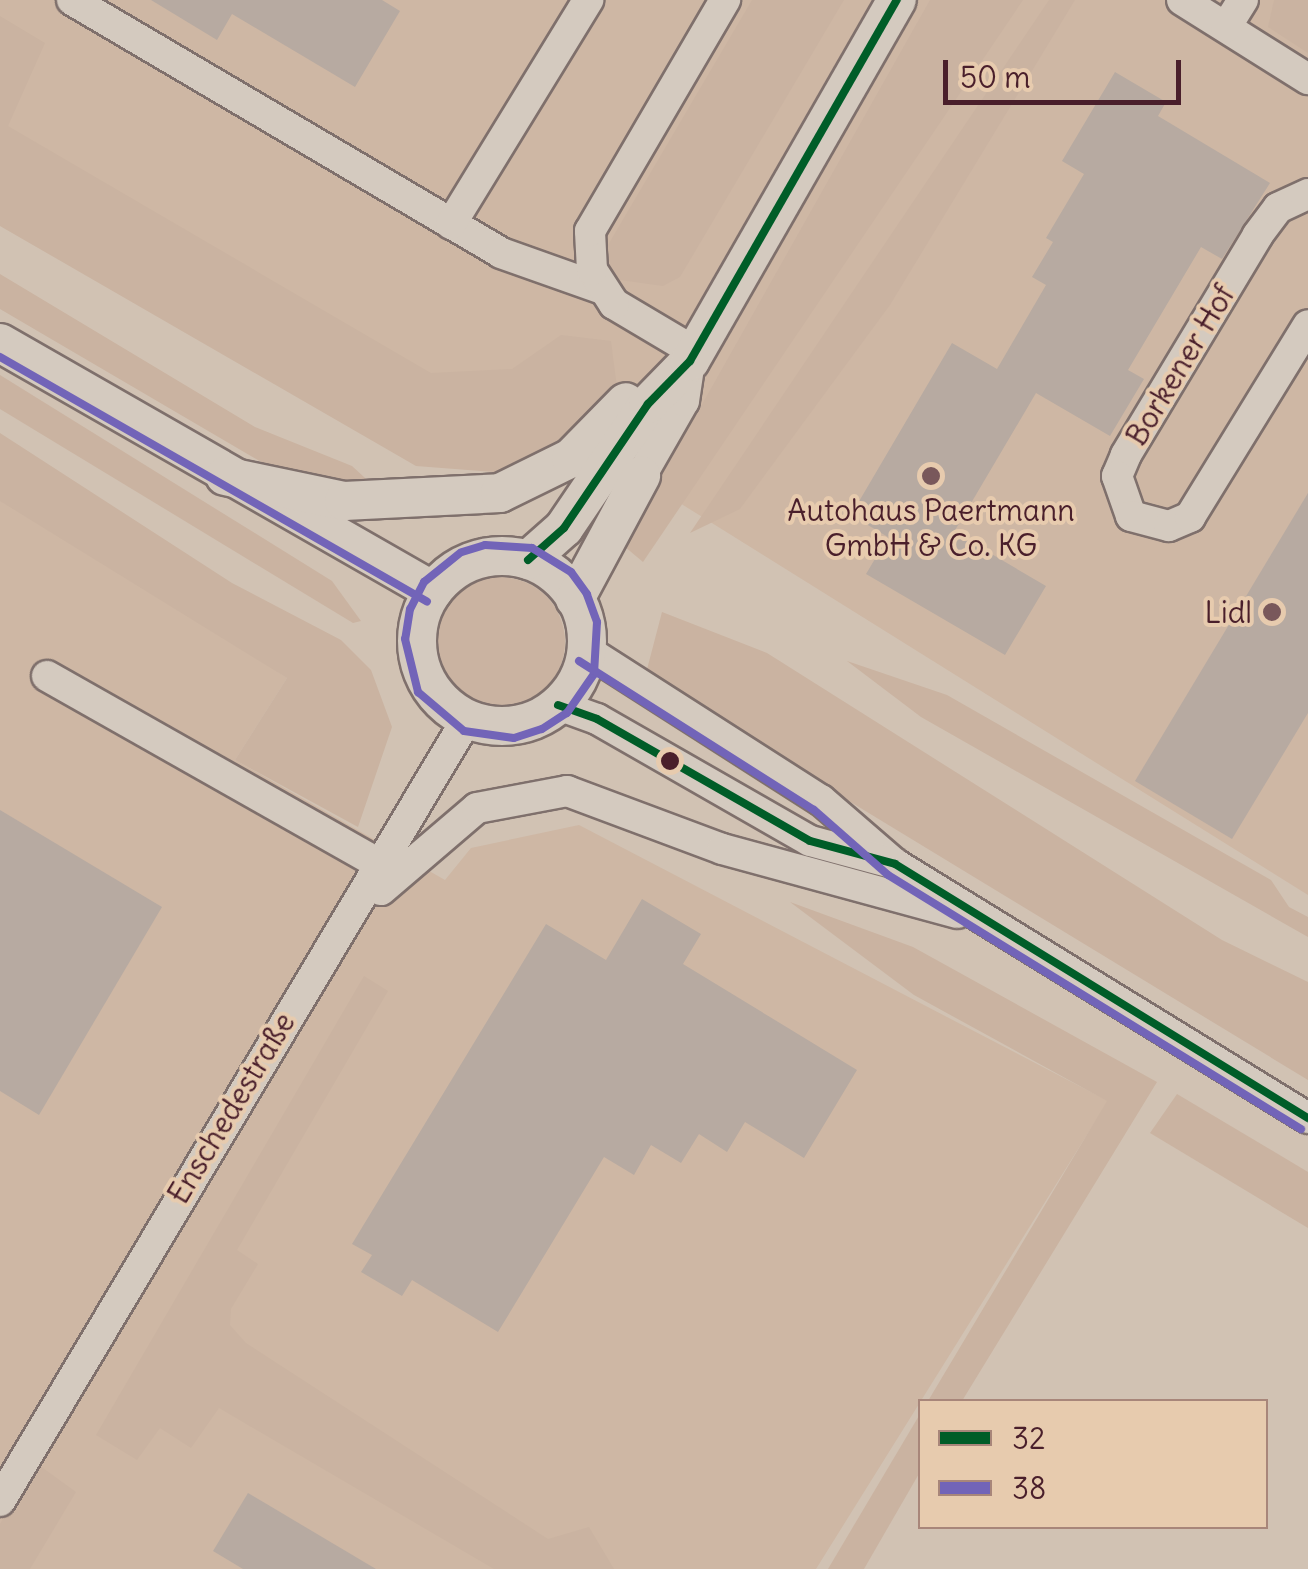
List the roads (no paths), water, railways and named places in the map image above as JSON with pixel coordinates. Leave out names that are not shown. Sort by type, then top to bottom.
[{"type":"main road","points":[[528,560],[564,528],[648,404],[692,357],[896,0]]},
{"type":"main road","points":[[0,344],[225,476],[433,591]]},
{"type":"main road","points":[[225,476],[344,501],[500,493],[570,458],[634,391],[692,357]]},
{"type":"main road","points":[[576,599],[528,560],[476,560],[433,591],[422,613],[420,663],[429,686],[467,718],[514,725],[558,706],[586,650],[576,599],[641,476]]},
{"type":"street","points":[[72,0],[501,253],[600,288],[641,326],[692,357],[684,401],[641,476]]},
{"type":"street","points":[[451,224],[588,0]]},
{"type":"street","points":[[600,288],[590,231],[725,0]]},
{"type":"street","points":[[1182,0],[1308,79]]},
{"type":"street","points":[[1226,27],[1243,0]]},
{"type":"street","name":"Borkener Hof","points":[[1308,194],[1278,208],[1258,235],[1126,455],[1118,476],[1131,516],[1169,526],[1190,517],[1308,325]]},
{"type":"street","points":[[586,650],[821,800],[895,864],[1308,1118]]},
{"type":"street","points":[[47,676],[383,866]]},
{"type":"street","points":[[558,706],[597,719],[810,841],[895,864]]},
{"type":"street","name":"Enschedestraße","points":[[0,1501],[383,866],[467,718]]},
{"type":"street","points":[[343,927],[454,820],[526,793],[568,792],[722,849],[979,918]]},
{"type":"place","name":"Autohaus Paertmann GmbH & Co. KG","points":[[931,476]]},
{"type":"place","name":"Lidl","points":[[1272,612]]}]
